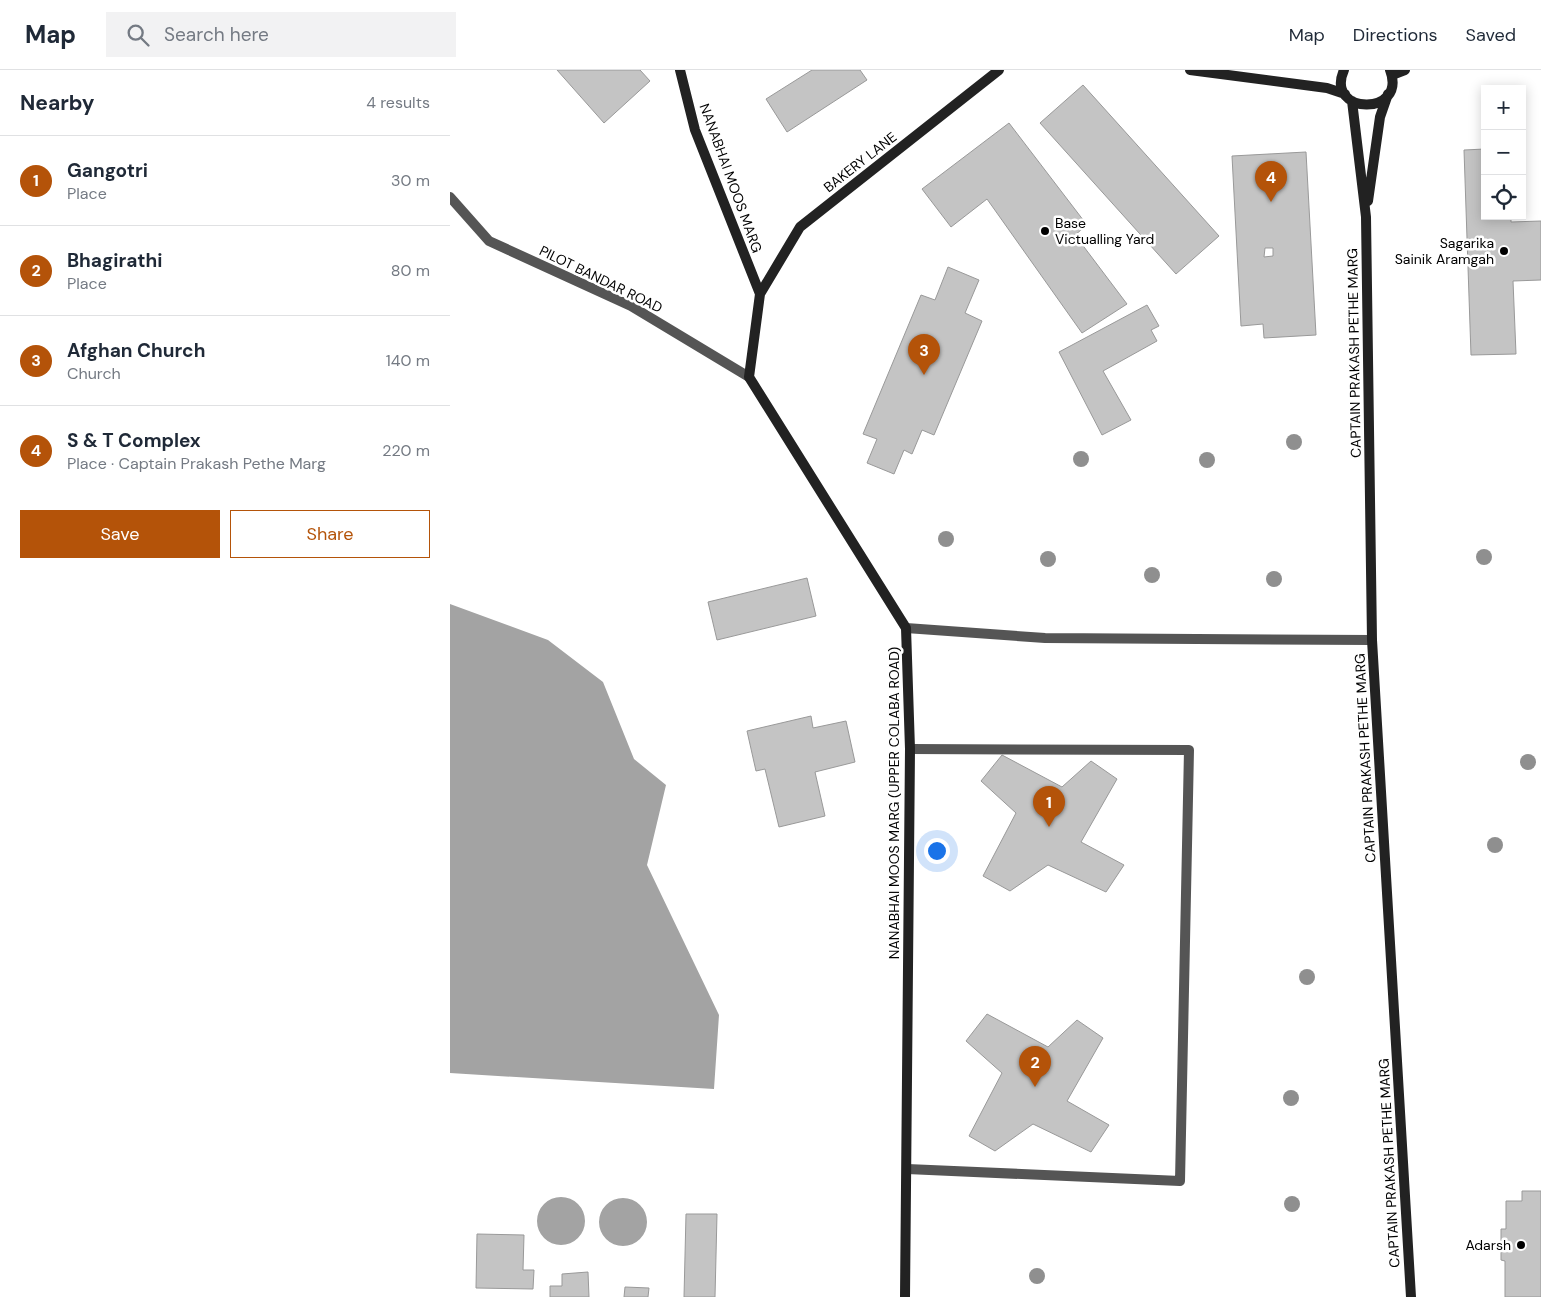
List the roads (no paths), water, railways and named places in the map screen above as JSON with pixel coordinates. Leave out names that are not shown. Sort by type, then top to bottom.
[{"type":"main road","name":"NANABHAI MOOS MARG","points":[[680,70],[695,130],[760,294]]},
{"type":"main road","name":"BAKERY LANE","points":[[760,294],[800,227],[999,70]]},
{"type":"main road","points":[[1195,71],[1226,70]]},
{"type":"main road","points":[[1344,70],[1342,85],[1349,98]]},
{"type":"main road","points":[[1195,71],[1326,88],[1362,105],[1372,105],[1381,102],[1388,94],[1392,85],[1391,73],[1405,70]]},
{"type":"main road","name":"CAPTAIN PRAKASH PETHE MARG","points":[[1366,217],[1380,117],[1388,94]]},
{"type":"main road","name":"CAPTAIN PRAKASH PETHE MARG","points":[[1349,98],[1358,130],[1366,217],[1372,640],[1411,1297]]},
{"type":"main road","points":[[749,377],[760,294]]},
{"type":"main road","name":"NANABHAI MOOS MARG (UPPER COLABA ROAD)","points":[[749,377],[906,628],[910,749],[907,1168],[904,1297]]},
{"type":"street","name":"PILOT BANDAR ROAD","points":[[450,196],[489,241],[630,306],[749,377]]},
{"type":"street","points":[[906,628],[1045,638],[1372,640]]},
{"type":"street","points":[[907,1168],[1180,1181],[1189,750],[910,749]]},
{"type":"place","name":"S & T Complex","points":[[1271,202]]},
{"type":"place","name":"Base Victualling Yard","points":[[1045,231]]},
{"type":"place","name":"Sagarika Sainik Aramgah","points":[[1504,251]]},
{"type":"place","name":"Afghan Church","points":[[924,375]]},
{"type":"place","name":"Gangotri","points":[[1049,827]]},
{"type":"place","name":"Bhagirathi","points":[[1035,1087]]},
{"type":"place","name":"Adarsh","points":[[1521,1245]]}]
